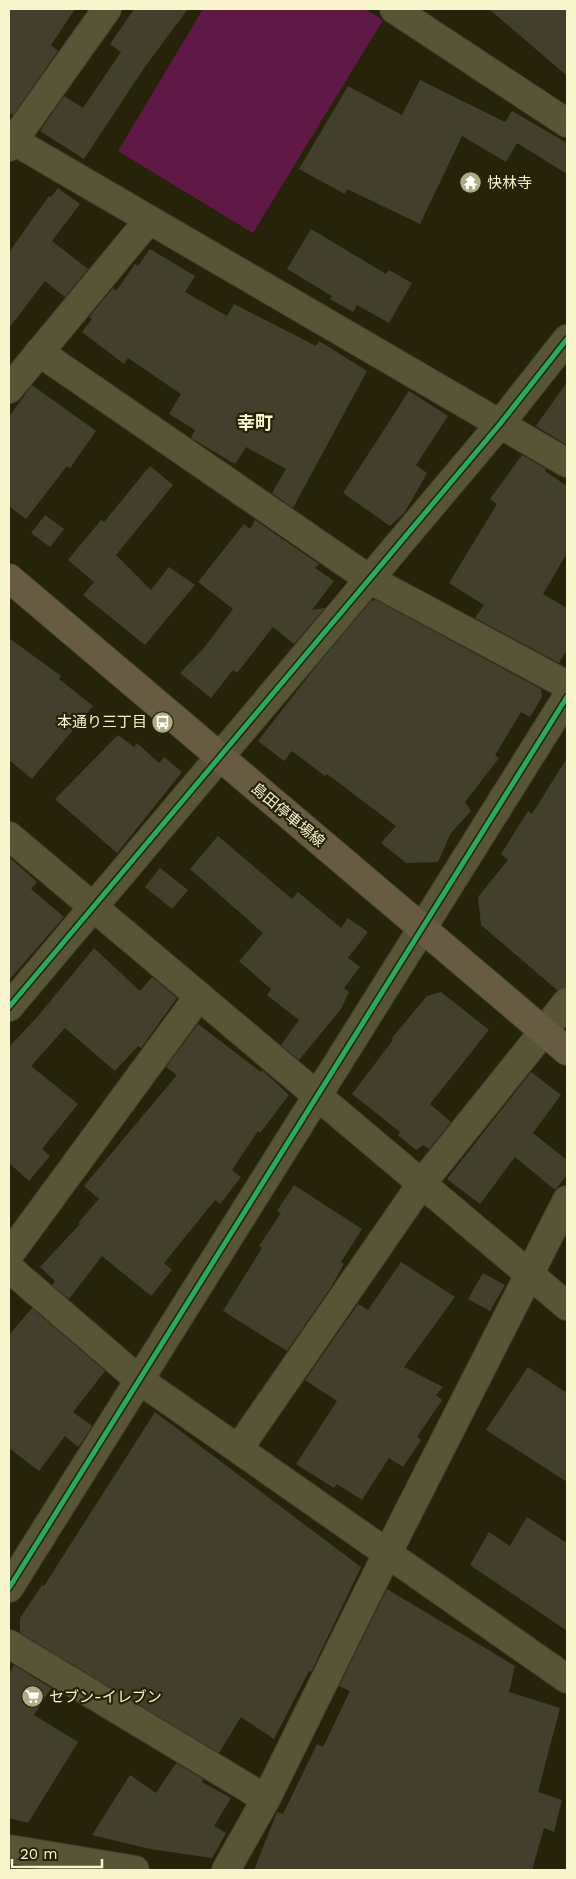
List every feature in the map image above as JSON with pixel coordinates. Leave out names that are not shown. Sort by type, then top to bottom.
[{"type":"main road","name":"島田停車場線","points":[[9,578],[567,1051]]},
{"type":"street","points":[[107,9],[10,142],[567,463]]},
{"type":"street","points":[[394,9],[430,18],[567,122]]},
{"type":"street","points":[[9,389],[148,221]]},
{"type":"street","points":[[9,1007],[500,424],[567,339]]},
{"type":"street","points":[[39,352],[369,579],[567,685]]},
{"type":"street","points":[[9,1588],[138,1379],[567,697]]},
{"type":"street","points":[[9,836],[567,1306]]},
{"type":"street","points":[[9,1255],[199,996]]},
{"type":"street","points":[[239,1448],[422,1183],[567,1002]]},
{"type":"street","points":[[226,1870],[266,1799],[387,1554],[567,1200]]},
{"type":"street","points":[[9,1268],[138,1379],[567,1679]]},
{"type":"street","points":[[9,1644],[266,1799]]},
{"type":"street","points":[[9,1848],[135,1870]]},
{"type":"shaded area","points":[[203,9],[365,9],[383,20],[253,233],[118,151]]},
{"type":"building","points":[[9,9],[75,9],[51,45],[58,51],[13,115],[9,112]]},
{"type":"building","points":[[134,9],[188,9],[144,68],[84,159],[40,131],[64,96],[83,108],[121,52],[110,44]]},
{"type":"building","points":[[489,9],[567,9],[567,76]]},
{"type":"building","points":[[420,80],[505,122],[512,111],[567,143],[567,174],[517,143],[506,162],[462,136],[420,224],[347,189],[345,194],[299,169],[348,86],[402,115]]},
{"type":"building","points":[[58,188],[80,204],[52,241],[88,269],[65,297],[45,281],[9,328],[9,252],[49,196],[51,197]]},
{"type":"building","points":[[311,229],[386,274],[389,270],[412,283],[389,323],[357,305],[353,312],[330,299],[332,296],[287,269]]},
{"type":"building","points":[[150,249],[195,276],[185,292],[227,316],[234,304],[316,346],[319,341],[367,371],[293,508],[272,493],[286,469],[246,447],[235,464],[191,438],[195,430],[169,414],[181,394],[128,358],[124,364],[82,332],[92,319],[89,317],[113,288],[116,291],[135,264],[138,266]]},
{"type":"building","points":[[567,382],[567,445],[536,426]]},
{"type":"building","points":[[32,385],[96,431],[70,468],[67,466],[26,519],[9,506],[9,417]]},
{"type":"building","points":[[409,391],[448,416],[416,465],[427,473],[405,512],[390,526],[343,493]]},
{"type":"building","points":[[522,455],[546,469],[545,471],[567,486],[567,553],[543,594],[567,608],[567,650],[559,663],[475,618],[484,605],[449,583],[497,504],[490,499]]},
{"type":"building","points":[[150,466],[173,485],[116,555],[151,590],[169,567],[195,585],[145,645],[83,595],[94,582],[68,560],[101,520],[104,522]]},
{"type":"building","points":[[45,515],[64,529],[50,547],[31,533]]},
{"type":"building","points":[[255,520],[319,564],[315,568],[334,581],[312,610],[325,608],[294,644],[273,627],[237,673],[233,670],[211,698],[180,673],[204,648],[233,609],[198,582],[244,524],[250,529]]},
{"type":"building","points":[[376,600],[541,689],[542,697],[530,717],[521,712],[495,755],[499,758],[465,802],[471,811],[451,833],[438,862],[406,863],[381,843],[396,826],[327,774],[325,776],[292,751],[284,761],[258,741],[318,664],[371,601]]},
{"type":"building","points":[[9,638],[61,676],[59,679],[93,706],[32,779],[9,760]]},
{"type":"building","points":[[118,735],[134,747],[137,743],[159,763],[164,757],[182,772],[117,853],[55,799]]},
{"type":"building","points":[[567,758],[567,987],[557,990],[481,925],[478,897],[508,860],[501,854],[528,811],[532,814]]},
{"type":"building","points":[[218,836],[292,899],[298,892],[341,928],[348,918],[368,932],[348,958],[360,967],[344,988],[349,992],[341,1009],[299,1060],[281,1045],[299,1020],[267,995],[271,989],[239,961],[263,933],[190,869]]},
{"type":"building","points":[[9,857],[37,882],[31,889],[64,917],[9,980]]},
{"type":"building","points":[[160,868],[188,890],[172,909],[145,887]]},
{"type":"building","points":[[94,948],[140,991],[152,977],[177,998],[141,1048],[138,1046],[115,1071],[65,1028],[31,1066],[78,1104],[42,1149],[50,1156],[29,1181],[9,1163],[9,1047],[38,1016]]},
{"type":"building","points":[[441,992],[489,1030],[430,1104],[451,1122],[429,1149],[423,1145],[416,1150],[398,1135],[400,1132],[352,1094],[393,1040],[391,1039],[427,996]]},
{"type":"building","points":[[198,1024],[261,1072],[262,1070],[289,1095],[260,1133],[258,1131],[232,1170],[241,1177],[220,1204],[215,1200],[164,1263],[172,1270],[151,1296],[102,1256],[69,1299],[52,1285],[55,1281],[40,1267],[80,1224],[78,1223],[99,1199],[84,1186],[177,1075],[166,1067]]},
{"type":"building","points":[[531,1072],[561,1095],[533,1133],[567,1160],[567,1175],[555,1190],[515,1157],[480,1204],[447,1179]]},
{"type":"building","points":[[294,1185],[362,1229],[341,1262],[344,1264],[331,1287],[287,1351],[223,1311],[262,1248],[259,1246],[281,1213],[277,1211]]},
{"type":"building","points":[[401,1262],[455,1297],[404,1367],[443,1387],[436,1395],[442,1400],[417,1437],[421,1440],[403,1467],[389,1458],[362,1500],[337,1484],[334,1488],[296,1464],[337,1401],[305,1380],[358,1304],[368,1310]]},
{"type":"building","points":[[483,1273],[505,1285],[490,1311],[468,1299]]},
{"type":"building","points":[[32,1308],[105,1371],[73,1412],[92,1426],[82,1442],[78,1447],[65,1436],[39,1471],[9,1448],[9,1335]]},
{"type":"building","points":[[528,1367],[567,1393],[567,1482],[486,1430]]},
{"type":"building","points":[[155,1412],[361,1567],[311,1672],[309,1671],[274,1739],[241,1717],[219,1753],[20,1633],[20,1618],[42,1585],[44,1586]]},
{"type":"building","points":[[527,1517],[567,1543],[567,1631],[470,1565],[489,1532],[510,1546]]},
{"type":"building","points":[[387,1589],[515,1666],[509,1692],[560,1708],[538,1792],[562,1800],[554,1832],[544,1828],[532,1870],[254,1870],[277,1812],[283,1814],[317,1744],[323,1747],[350,1691],[339,1686]]},
{"type":"building","points":[[14,1665],[51,1688],[34,1715],[78,1742],[28,1823],[9,1818],[9,1674]]},
{"type":"building","points":[[176,1763],[203,1779],[202,1782],[231,1798],[214,1826],[226,1833],[212,1858],[150,1849],[92,1835],[130,1775],[156,1793]]},
{"type":"cycle path","points":[[9,1007],[500,424],[567,339]]},
{"type":"cycle path","points":[[9,1588],[567,697]]},
{"type":"place","name":"快林寺","points":[[471,183]]},
{"type":"place","name":"本通り三丁目","points":[[163,722]]},
{"type":"place","name":"セブン-イレブン","points":[[33,1697]]},
{"type":"district","name":"幸町","points":[[255,423]]}]
